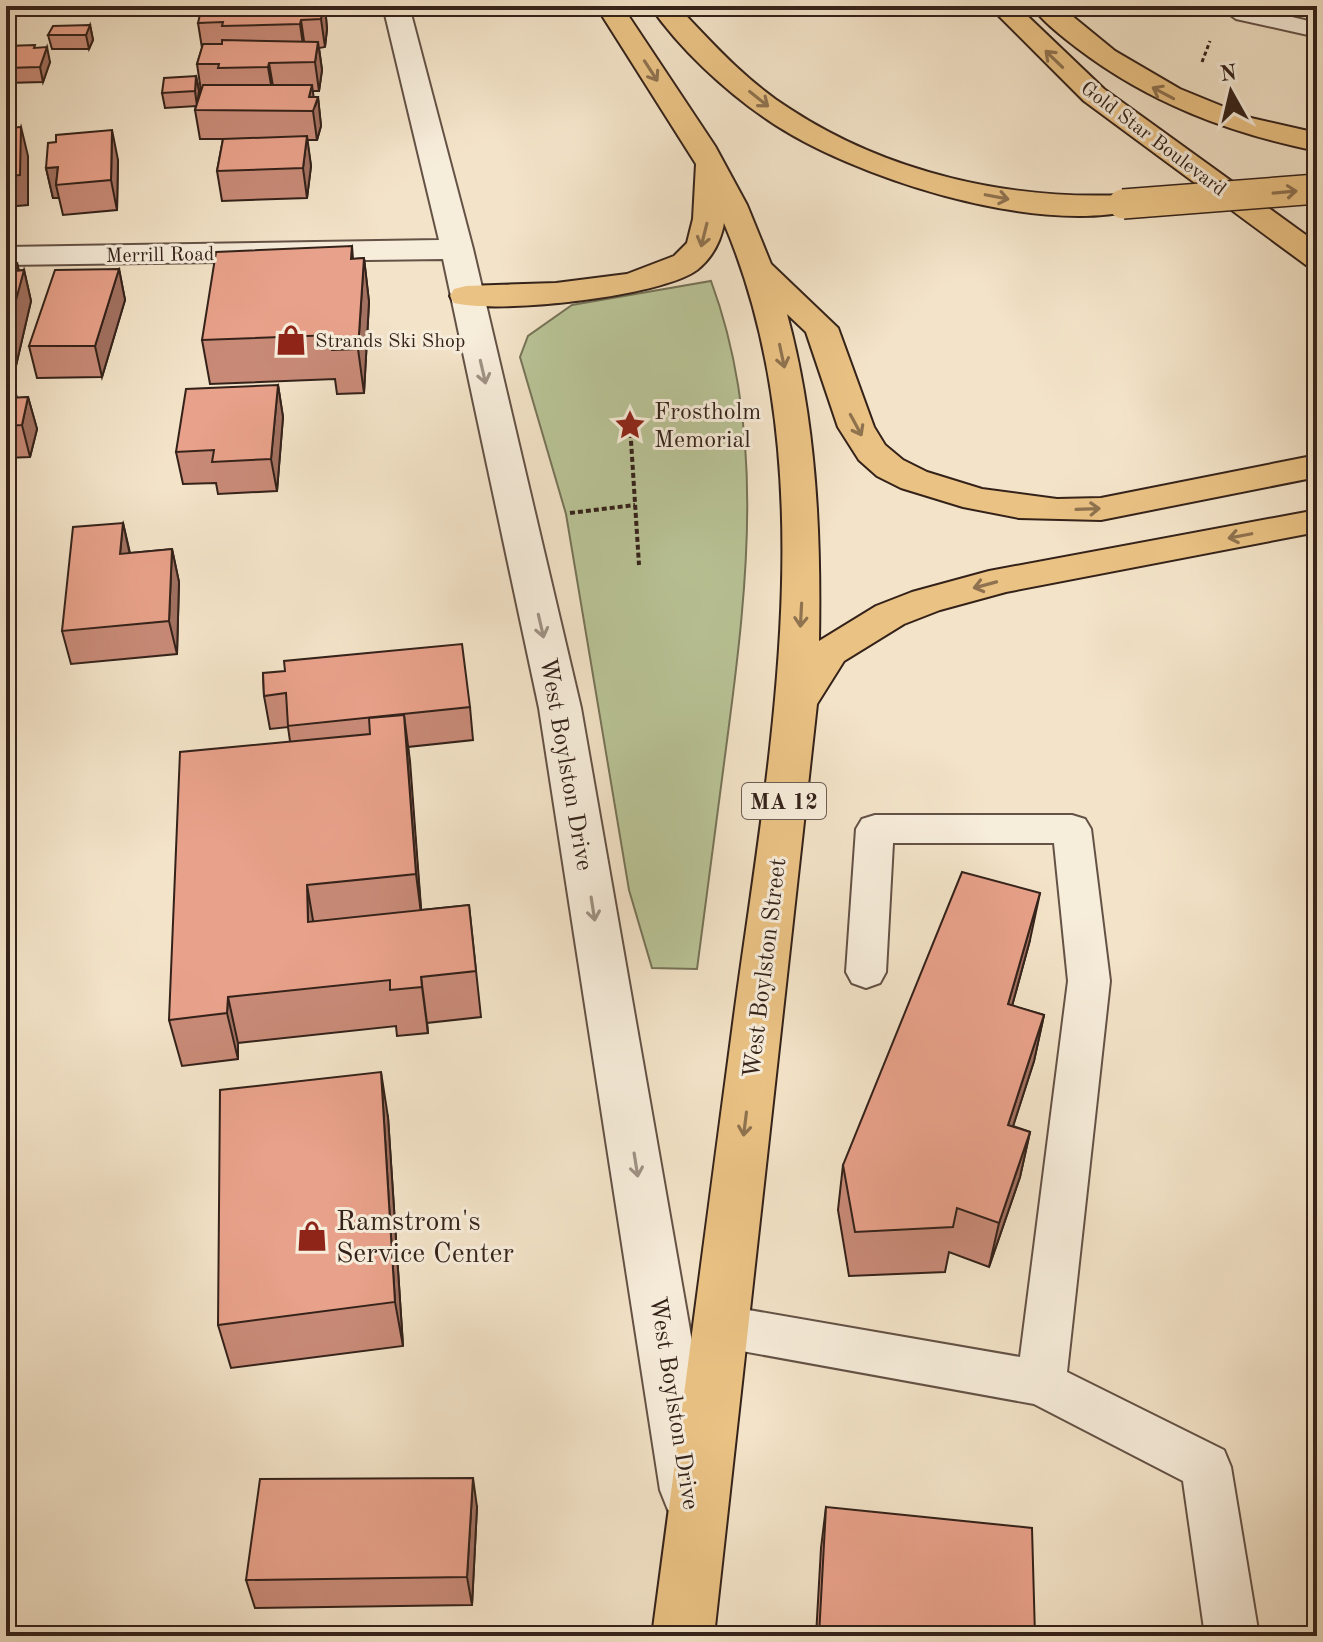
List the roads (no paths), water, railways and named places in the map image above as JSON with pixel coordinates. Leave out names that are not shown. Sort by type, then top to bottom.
[{"type":"main road","name":"West Boylston Street","points":[[609,6],[707,157],[745,233],[774,321],[790,395],[800,487],[802,603],[796,703],[683,1636]]},
{"type":"main road","points":[[663,6],[707,56],[758,100],[829,143],[922,178],[988,195],[1048,205],[1123,204],[1317,189]]},
{"type":"main road","name":"Gold Star Boulevard","points":[[1002,6],[1094,95],[1317,258]]},
{"type":"main road","points":[[1045,6],[1093,48],[1160,93],[1231,122],[1317,142]]},
{"type":"main road","points":[[466,296],[640,283],[677,270],[692,259],[707,234],[707,157]]},
{"type":"main road","points":[[1274,227],[1317,238]]},
{"type":"main road","points":[[758,270],[821,328],[856,427],[872,452],[890,468],[914,480],[976,499],[1019,507],[1101,509],[1317,466]]},
{"type":"main road","points":[[796,703],[830,652],[879,621],[926,601],[1003,580],[1317,521]]},
{"type":"street","name":"West Boylston Drive","points":[[396,6],[457,249],[560,708],[696,1530]]},
{"type":"street","name":"Merrill Road","points":[[6,256],[457,249]]},
{"type":"lane","points":[[1229,6],[1244,14],[1317,30]]},
{"type":"lane","points":[[866,972],[875,829],[1072,829],[1089,981],[1041,1383]]},
{"type":"lane","points":[[720,1326],[1041,1383],[1206,1467],[1232,1636]]},
{"type":"place","name":"Strands Ski Shop","points":[[291,340]]},
{"type":"place","name":"Frostholm Memorial","points":[[630,425]]},
{"type":"place","name":"Ramstrom's Service Center","points":[[312,1236]]}]
